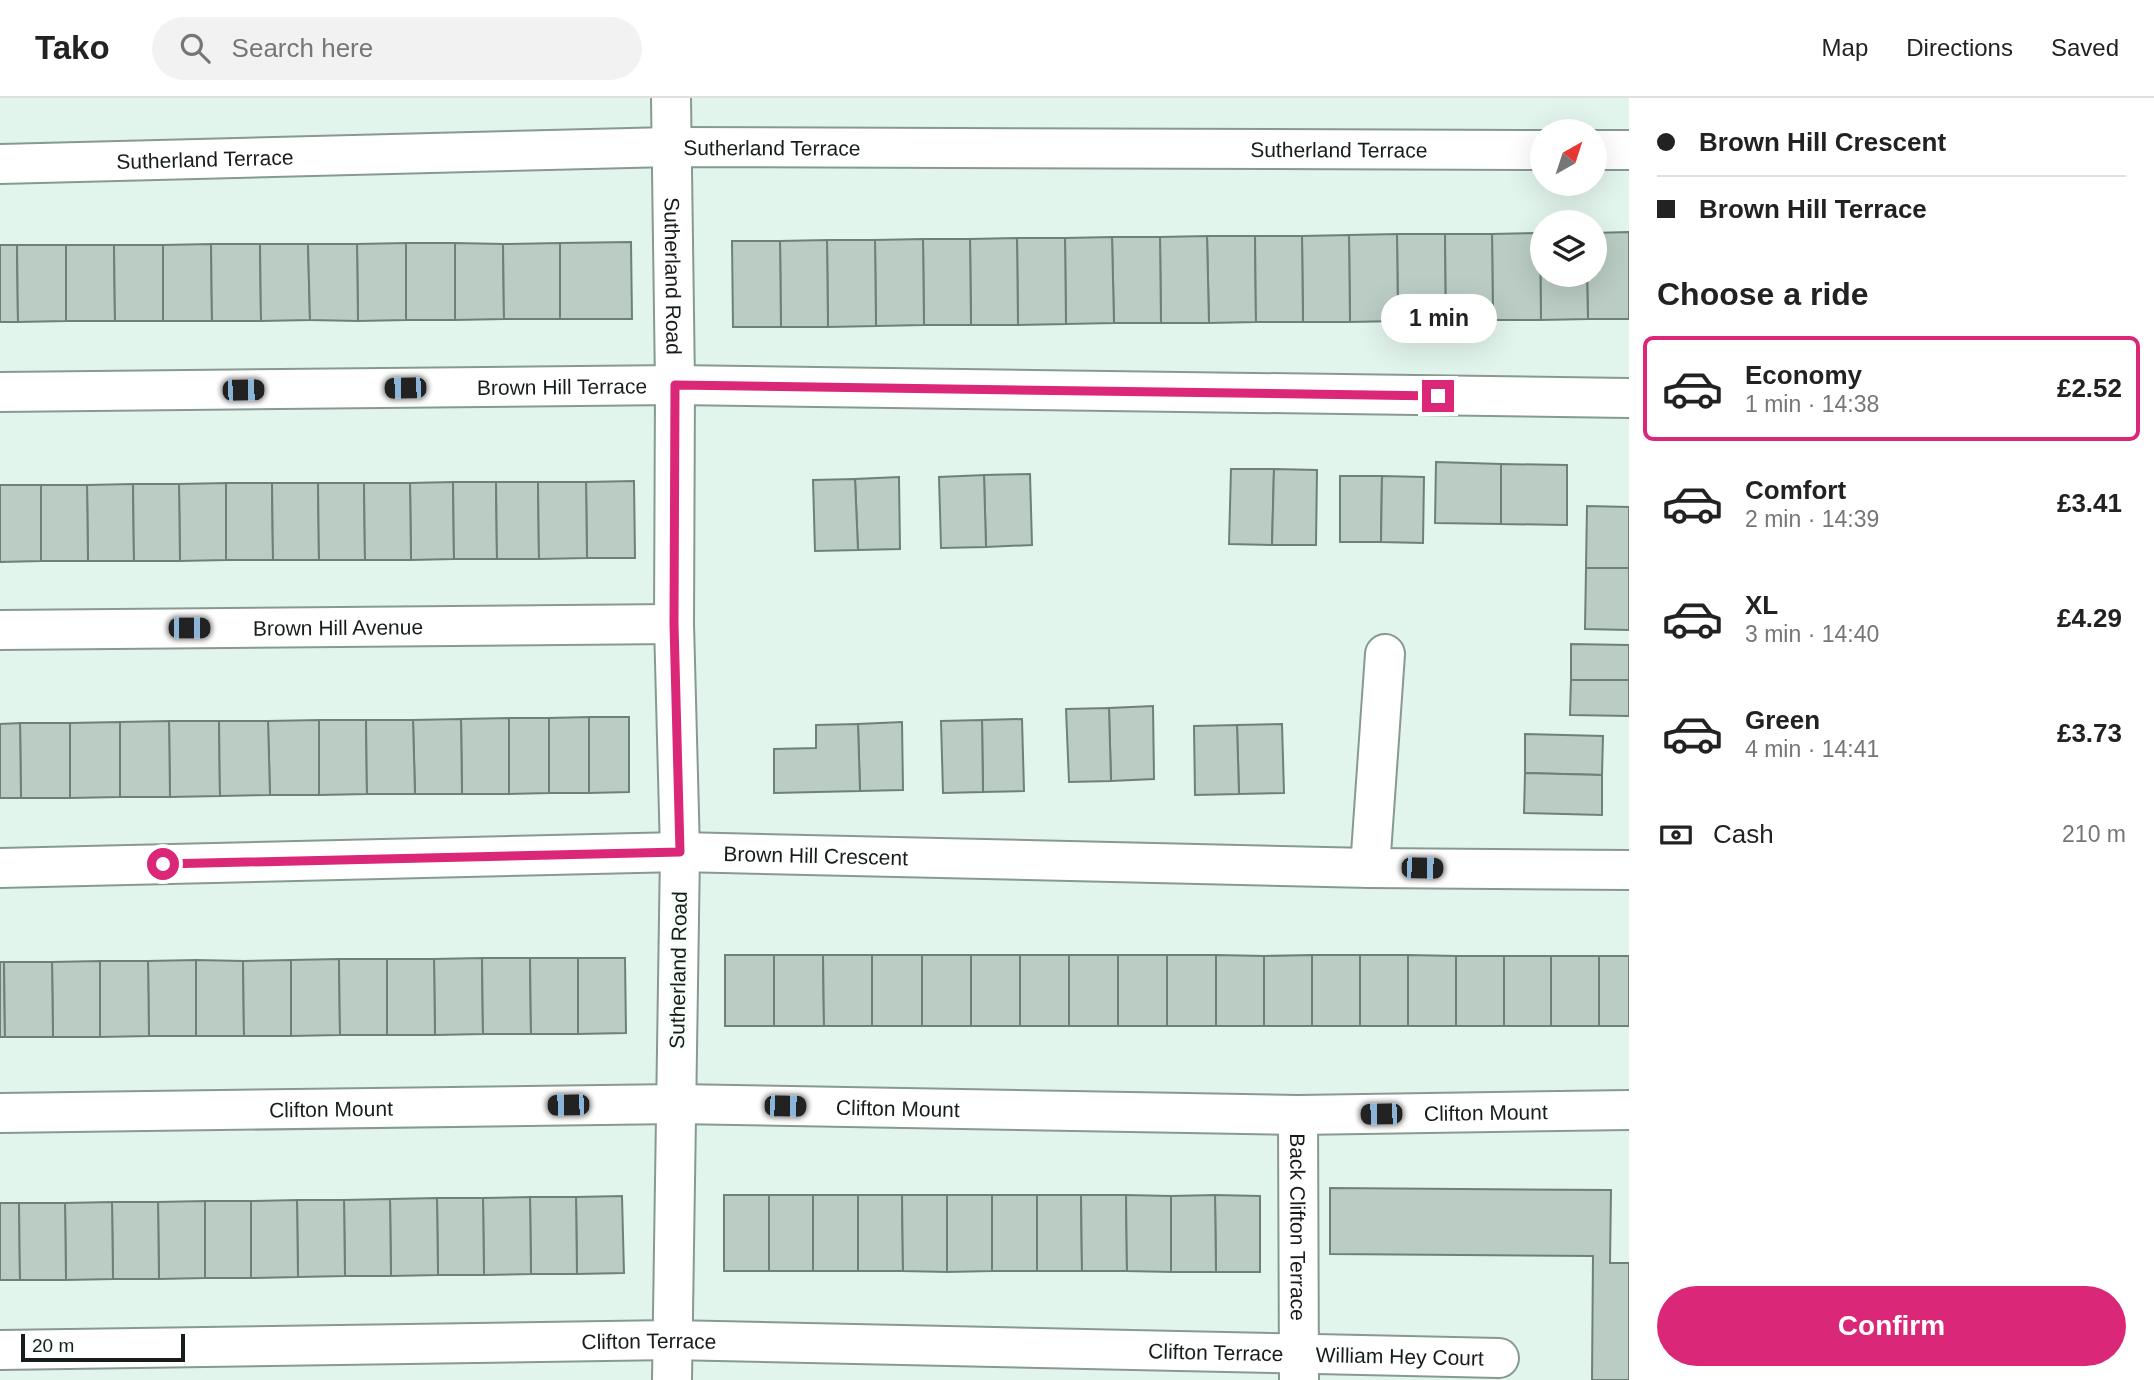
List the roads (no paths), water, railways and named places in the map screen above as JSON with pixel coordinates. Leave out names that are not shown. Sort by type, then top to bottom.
[{"type":"street","name":"Sutherland Road","points":[[671,98],[675,385],[674,624],[680,852],[672,1380]]},
{"type":"street","name":"Sutherland Terrace","points":[[0,164],[670,147],[1530,150]]},
{"type":"street","points":[[1607,150],[1629,150]]},
{"type":"street","name":"Brown Hill Terrace","points":[[0,392],[675,385],[1629,398]]},
{"type":"street","name":"Brown Hill Avenue","points":[[0,630],[674,624]]},
{"type":"street","points":[[1370,867],[1385,654]]},
{"type":"street","name":"Brown Hill Crescent","points":[[0,868],[680,852],[1629,870]]},
{"type":"street","name":"Clifton Mount","points":[[0,1113],[677,1104],[1298,1115],[1629,1110]]},
{"type":"street","name":"Back Clifton Terrace","points":[[1298,1115],[1299,1366]]},
{"type":"street","name":"Clifton Terrace","points":[[0,1350],[671,1340],[1299,1366]]},
{"type":"street","name":"William Hey Court","points":[[1299,1366],[1499,1358]]}]
